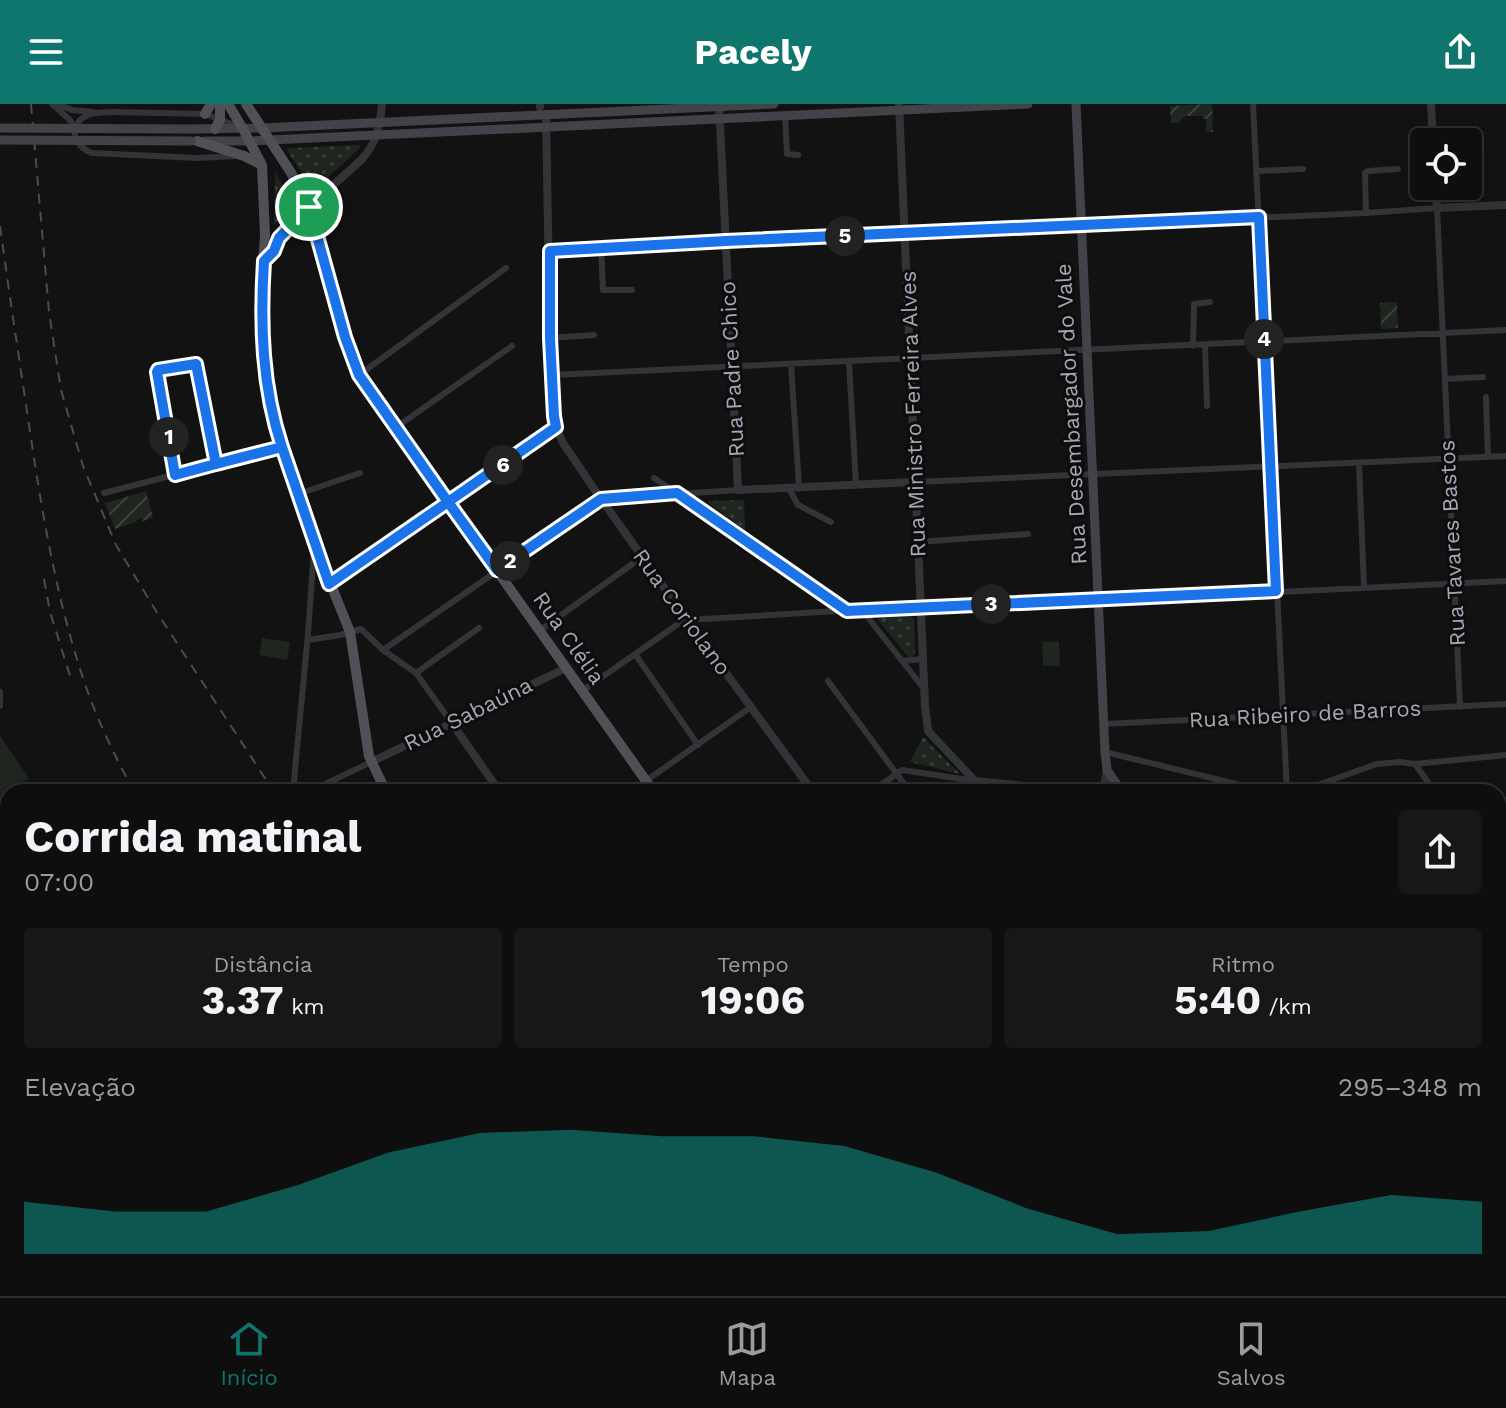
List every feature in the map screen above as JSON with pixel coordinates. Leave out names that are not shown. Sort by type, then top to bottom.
[{"type":"main road","points":[[217,124],[220,104]]},
{"type":"main road","points":[[228,104],[262,165],[265,235],[261,300],[263,353],[270,404],[315,545],[350,632],[371,762],[382,784]]},
{"type":"main road","name":"Rua Clélia","points":[[246,104],[290,171],[309,207],[345,337],[359,375],[648,784]]},
{"type":"main road","points":[[0,128],[192,129],[217,124],[243,129],[542,109],[774,104]]},
{"type":"main road","points":[[0,140],[249,141],[785,116],[899,106],[1028,104]]},
{"type":"main road","name":"Rua Desembargador do Vale","points":[[1076,104],[1107,770]]},
{"type":"main road","points":[[194,141],[262,165]]},
{"type":"main road","points":[[1107,770],[1117,784]]},
{"type":"street","points":[[55,104],[72,110],[100,113],[208,109],[217,124]]},
{"type":"street","points":[[55,104],[70,120],[77,143],[92,153],[197,158],[241,156]]},
{"type":"street","points":[[264,261],[274,251],[279,238],[371,149],[377,135],[382,104]]},
{"type":"street","points":[[1253,104],[1286,784]]},
{"type":"street","points":[[1431,104],[1432,128]]},
{"type":"street","name":"Rua Padre Chico","points":[[720,106],[738,490]]},
{"type":"street","name":"Rua Ministro Ferreira Alves","points":[[899,106],[927,725],[931,736],[975,781]]},
{"type":"street","points":[[329,584],[556,427],[550,338],[552,207],[547,127],[542,109]]},
{"type":"street","points":[[75,129],[85,116],[100,113]]},
{"type":"street","points":[[785,116],[787,154],[798,155]]},
{"type":"street","points":[[1256,171],[1303,169]]},
{"type":"street","points":[[1366,213],[1365,173],[1398,169]]},
{"type":"street","name":"Rua Tavares Bastos","points":[[1436,200],[1460,707]]},
{"type":"street","points":[[550,251],[1506,205]]},
{"type":"street","points":[[601,247],[603,290],[632,290]]},
{"type":"street","points":[[359,375],[506,268]]},
{"type":"street","points":[[1193,346],[1193,306],[1195,303],[1210,302]]},
{"type":"street","points":[[552,375],[1506,330]]},
{"type":"street","points":[[550,338],[594,335]]},
{"type":"street","points":[[1205,345],[1207,406]]},
{"type":"street","points":[[395,428],[512,346]]},
{"type":"street","points":[[849,362],[856,484]]},
{"type":"street","points":[[175,475],[157,371],[196,364],[216,464]]},
{"type":"street","points":[[791,364],[803,507]]},
{"type":"street","points":[[1445,379],[1483,377]]},
{"type":"street","points":[[1486,397],[1488,457]]},
{"type":"street","name":"Rua Coriolano","points":[[556,427],[563,443],[601,499],[807,784]]},
{"type":"street","points":[[104,493],[282,447]]},
{"type":"street","points":[[383,650],[601,499],[800,486],[1506,456]]},
{"type":"street","points":[[1359,463],[1364,587]]},
{"type":"street","points":[[298,494],[360,473]]},
{"type":"street","points":[[654,478],[847,611]]},
{"type":"street","points":[[788,487],[798,505],[831,522]]},
{"type":"street","points":[[690,493],[695,506]]},
{"type":"street","points":[[918,542],[1028,534]]},
{"type":"street","points":[[294,784],[315,545]]},
{"type":"street","points":[[539,631],[642,557]]},
{"type":"street","points":[[582,691],[687,620],[921,606],[1506,581]]},
{"type":"street","points":[[822,594],[827,613]]},
{"type":"street","points":[[862,610],[925,690]]},
{"type":"street","points":[[416,673],[479,628]]},
{"type":"street","points":[[308,640],[361,629],[383,650],[416,673],[494,784]]},
{"type":"street","points":[[635,654],[698,745]]},
{"type":"street","points":[[902,661],[923,659]]},
{"type":"street","name":"Rua Sabaúna","points":[[371,762],[566,668]]},
{"type":"street","points":[[828,681],[904,784]]},
{"type":"street","points":[[0,692],[0,706]]},
{"type":"street","name":"Rua Ribeiro de Barros","points":[[1104,724],[1506,704]]},
{"type":"street","points":[[642,784],[751,707]]},
{"type":"street","points":[[1105,752],[1236,784]]},
{"type":"street","points":[[1321,784],[1377,764],[1415,764],[1506,755]]},
{"type":"street","points":[[326,784],[371,762]]},
{"type":"street","points":[[1415,764],[1429,784]]},
{"type":"street","points":[[882,784],[902,770],[1004,784]]},
{"type":"street","points":[[1104,784],[1107,770]]},
{"type":"shaded area","points":[[1212,104],[1213,132],[1206,132],[1206,119],[1202,116],[1185,116],[1178,123],[1171,123],[1170,106]]},
{"type":"shaded area","points":[[360,145],[313,191],[287,150],[289,148]]},
{"type":"shaded area","points":[[275,172],[295,206],[274,225]]},
{"type":"shaded area","points":[[1397,302],[1398,328],[1381,329],[1380,303]]},
{"type":"shaded area","points":[[146,491],[153,518],[143,521],[142,518],[115,529],[105,503]]},
{"type":"shaded area","points":[[744,500],[745,530],[708,503],[709,501]]},
{"type":"shaded area","points":[[911,616],[914,619],[915,654],[909,658],[878,620]]},
{"type":"shaded area","points":[[262,638],[290,642],[287,660],[259,655]]},
{"type":"shaded area","points":[[1059,641],[1060,666],[1043,666],[1042,642]]},
{"type":"shaded area","points":[[0,736],[29,778],[20,784],[0,784]]},
{"type":"shaded area","points":[[923,737],[960,774],[910,762]]},
{"type":"railway","points":[[31,104],[49,312],[61,390],[83,466],[116,545],[269,784]]},
{"type":"railway","points":[[0,226],[39,490],[58,586],[89,695],[130,784]]},
{"type":"railway","points":[[44,579],[50,612],[71,679]]},
{"type":"route","points":[[309,207],[279,238],[274,251],[264,261],[261,300],[263,353],[270,404],[282,447],[216,464],[196,364],[157,372],[175,475],[282,447],[329,584],[448,502],[497,570],[601,499],[677,493],[847,611],[1276,591],[1259,217],[550,251],[550,338],[556,427],[448,502],[359,375],[345,337],[309,207]]}]
